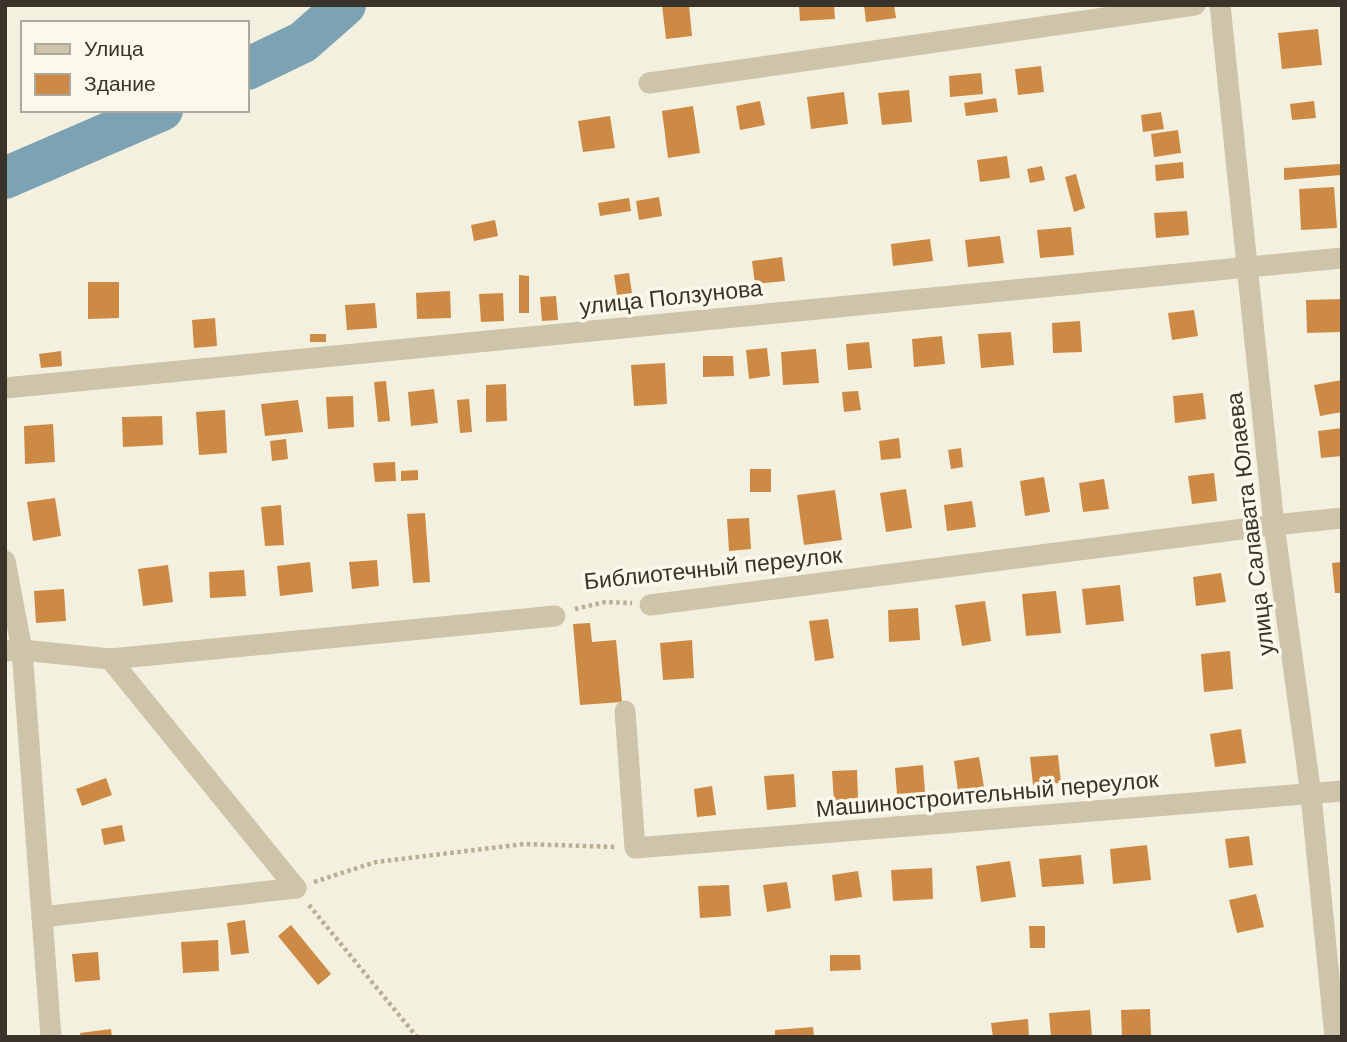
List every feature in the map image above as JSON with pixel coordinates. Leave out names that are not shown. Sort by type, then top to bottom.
[{"type":"street","points":[[649,83],[1195,5]]},
{"type":"street","name":"улица Салавата Юлаева","points":[[1220,5],[1275,525],[1311,795],[1335,1037]]},
{"type":"street","name":"улица Ползунова","points":[[5,388],[1342,258]]},
{"type":"street","name":"Библиотечный переулок","points":[[650,605],[1342,518]]},
{"type":"street","points":[[5,561],[42,917],[51,1037]]},
{"type":"street","points":[[13,651],[110,659],[555,615]]},
{"type":"street","points":[[110,659],[296,888]]},
{"type":"street","points":[[625,711],[635,848]]},
{"type":"street","name":"Машиностроительный переулок","points":[[635,848],[1342,791]]},
{"type":"street","points":[[42,917],[296,888]]},
{"type":"path","name":"Библиотечный переулок","points":[[555,615],[605,602],[650,605]]},
{"type":"path","points":[[417,1037],[296,888],[376,862],[524,844],[635,848]]},
{"type":"building","points":[[662,5],[689,5],[692,36],[666,39]]},
{"type":"building","points":[[799,5],[834,5],[835,19],[800,21]]},
{"type":"building","points":[[864,5],[894,5],[896,18],[866,22]]},
{"type":"building","points":[[1318,29],[1322,65],[1282,69],[1278,33]]},
{"type":"building","points":[[1041,66],[1044,92],[1018,95],[1015,69]]},
{"type":"building","points":[[981,73],[983,94],[950,97],[949,76]]},
{"type":"building","points":[[909,90],[912,122],[882,125],[878,93]]},
{"type":"building","points":[[844,92],[848,124],[811,129],[807,97]]},
{"type":"building","points":[[996,98],[998,112],[966,116],[964,103]]},
{"type":"building","points":[[760,101],[765,125],[740,130],[736,106]]},
{"type":"building","points":[[1314,101],[1316,118],[1292,120],[1290,104]]},
{"type":"building","points":[[693,106],[700,153],[668,158],[662,111]]},
{"type":"building","points":[[1161,112],[1164,129],[1143,132],[1141,115]]},
{"type":"building","points":[[610,116],[615,148],[583,152],[578,121]]},
{"type":"building","points":[[1178,130],[1181,153],[1154,157],[1151,134]]},
{"type":"building","points":[[1007,156],[1010,178],[980,182],[977,160]]},
{"type":"building","points":[[1183,162],[1184,178],[1156,181],[1155,165]]},
{"type":"building","points":[[1340,164],[1341,175],[1284,180],[1284,168]]},
{"type":"building","points":[[1042,166],[1045,180],[1030,183],[1027,169]]},
{"type":"building","points":[[1076,174],[1085,208],[1074,212],[1065,177]]},
{"type":"building","points":[[1334,187],[1337,228],[1301,230],[1299,189]]},
{"type":"building","points":[[659,197],[662,216],[639,220],[636,201]]},
{"type":"building","points":[[629,198],[631,211],[600,216],[598,203]]},
{"type":"building","points":[[1187,211],[1189,235],[1156,238],[1154,213]]},
{"type":"building","points":[[495,220],[498,236],[474,241],[471,225]]},
{"type":"building","points":[[1071,227],[1074,255],[1040,258],[1037,230]]},
{"type":"building","points":[[1000,236],[1004,263],[968,267],[965,240]]},
{"type":"building","points":[[930,239],[933,261],[893,266],[891,244]]},
{"type":"building","points":[[782,257],[785,281],[755,284],[752,261]]},
{"type":"building","points":[[629,273],[632,293],[617,295],[614,275]]},
{"type":"building","points":[[519,275],[529,276],[529,313],[519,313]]},
{"type":"building","points":[[88,282],[119,282],[119,318],[88,319]]},
{"type":"building","points":[[450,291],[451,318],[417,319],[416,293]]},
{"type":"building","points":[[503,293],[504,321],[481,322],[479,294]]},
{"type":"building","points":[[556,296],[558,320],[542,321],[540,297]]},
{"type":"building","points":[[1342,299],[1342,332],[1307,333],[1306,300]]},
{"type":"building","points":[[375,303],[377,328],[347,330],[345,305]]},
{"type":"building","points":[[1194,310],[1198,336],[1172,340],[1168,313]]},
{"type":"building","points":[[215,318],[217,346],[194,348],[192,320]]},
{"type":"building","points":[[1080,321],[1082,352],[1053,353],[1052,323]]},
{"type":"building","points":[[1011,332],[1014,365],[981,368],[978,334]]},
{"type":"building","points":[[310,334],[326,334],[326,342],[310,342]]},
{"type":"building","points":[[942,336],[945,364],[914,367],[912,339]]},
{"type":"building","points":[[869,342],[872,368],[848,370],[846,344]]},
{"type":"building","points":[[767,348],[770,376],[749,379],[746,350]]},
{"type":"building","points":[[816,349],[819,383],[783,385],[781,352]]},
{"type":"building","points":[[61,351],[62,366],[41,368],[39,354]]},
{"type":"building","points":[[703,356],[733,356],[734,376],[703,377]]},
{"type":"building","points":[[665,363],[667,404],[634,406],[631,365]]},
{"type":"building","points":[[1342,380],[1342,412],[1320,416],[1314,385]]},
{"type":"building","points":[[386,381],[390,421],[378,422],[374,382]]},
{"type":"building","points":[[506,384],[507,421],[486,422],[486,385]]},
{"type":"building","points":[[434,389],[438,423],[411,426],[408,392]]},
{"type":"building","points":[[858,391],[861,410],[844,412],[842,392]]},
{"type":"building","points":[[1203,393],[1206,419],[1175,423],[1173,396]]},
{"type":"building","points":[[353,396],[354,427],[328,429],[326,397]]},
{"type":"building","points":[[469,399],[472,432],[460,433],[457,400]]},
{"type":"building","points":[[298,400],[303,432],[265,436],[261,404]]},
{"type":"building","points":[[225,410],[227,453],[199,455],[196,412]]},
{"type":"building","points":[[162,416],[163,445],[123,447],[122,417]]},
{"type":"building","points":[[53,424],[55,462],[25,464],[24,426]]},
{"type":"building","points":[[1342,428],[1342,456],[1321,458],[1318,431]]},
{"type":"building","points":[[899,438],[901,458],[881,460],[879,441]]},
{"type":"building","points":[[286,439],[288,459],[272,461],[270,441]]},
{"type":"building","points":[[961,448],[963,467],[951,469],[948,450]]},
{"type":"building","points":[[395,462],[396,481],[375,482],[373,463]]},
{"type":"building","points":[[750,469],[771,469],[771,492],[750,492]]},
{"type":"building","points":[[418,470],[418,480],[401,481],[401,471]]},
{"type":"building","points":[[1214,473],[1217,501],[1192,504],[1188,476]]},
{"type":"building","points":[[1044,477],[1050,512],[1025,516],[1020,481]]},
{"type":"building","points":[[1104,479],[1109,509],[1083,512],[1079,483]]},
{"type":"building","points":[[906,489],[912,528],[886,532],[880,493]]},
{"type":"building","points":[[835,490],[842,540],[804,545],[797,495]]},
{"type":"building","points":[[55,498],[61,536],[33,541],[27,502]]},
{"type":"building","points":[[972,501],[976,527],[947,531],[944,505]]},
{"type":"building","points":[[281,505],[284,545],[265,546],[261,507]]},
{"type":"building","points":[[425,513],[430,582],[413,583],[407,514]]},
{"type":"building","points":[[749,518],[751,549],[729,551],[727,519]]},
{"type":"building","points":[[377,560],[379,586],[352,589],[349,562]]},
{"type":"building","points":[[310,562],[313,592],[280,596],[277,566]]},
{"type":"building","points":[[1342,562],[1342,593],[1335,593],[1332,563]]},
{"type":"building","points":[[168,565],[173,602],[143,606],[138,569]]},
{"type":"building","points":[[244,570],[246,596],[210,598],[209,572]]},
{"type":"building","points":[[1221,573],[1226,602],[1196,606],[1193,577]]},
{"type":"building","points":[[1120,585],[1124,621],[1086,625],[1082,589]]},
{"type":"building","points":[[64,589],[66,621],[36,623],[34,591]]},
{"type":"building","points":[[1056,591],[1061,633],[1026,636],[1022,594]]},
{"type":"building","points":[[985,601],[991,641],[962,646],[955,605]]},
{"type":"building","points":[[918,608],[920,640],[889,642],[888,610]]},
{"type":"building","points":[[828,619],[834,658],[815,661],[809,621]]},
{"type":"building","points":[[590,623],[592,642],[616,640],[622,702],[580,705],[573,624]]},
{"type":"building","points":[[692,640],[694,678],[663,680],[660,643]]},
{"type":"building","points":[[1230,651],[1233,689],[1204,692],[1201,654]]},
{"type":"building","points":[[1241,729],[1246,763],[1215,767],[1210,734]]},
{"type":"building","points":[[1058,755],[1061,783],[1033,785],[1030,757]]},
{"type":"building","points":[[979,757],[984,787],[958,791],[954,761]]},
{"type":"building","points":[[923,765],[925,792],[897,794],[895,768]]},
{"type":"building","points":[[857,770],[858,799],[834,801],[832,771]]},
{"type":"building","points":[[794,774],[796,807],[767,810],[764,776]]},
{"type":"building","points":[[106,778],[112,795],[82,806],[76,789]]},
{"type":"building","points":[[712,786],[716,815],[697,817],[694,789]]},
{"type":"building","points":[[122,825],[125,841],[104,845],[101,829]]},
{"type":"building","points":[[1249,836],[1253,865],[1229,868],[1225,839]]},
{"type":"building","points":[[1147,845],[1151,880],[1113,884],[1110,849]]},
{"type":"building","points":[[1081,855],[1084,884],[1042,887],[1039,859]]},
{"type":"building","points":[[1010,861],[1016,897],[981,902],[976,866]]},
{"type":"building","points":[[932,868],[933,899],[893,901],[891,870]]},
{"type":"building","points":[[858,871],[862,897],[835,901],[832,875]]},
{"type":"building","points":[[787,882],[791,908],[767,912],[763,885]]},
{"type":"building","points":[[729,885],[731,916],[700,918],[698,886]]},
{"type":"building","points":[[1256,894],[1264,927],[1237,933],[1229,900]]},
{"type":"building","points":[[245,920],[249,953],[231,955],[227,923]]},
{"type":"building","points":[[291,925],[331,974],[318,985],[278,936]]},
{"type":"building","points":[[1029,926],[1045,926],[1045,948],[1030,948]]},
{"type":"building","points":[[218,940],[219,971],[183,973],[181,942]]},
{"type":"building","points":[[98,952],[100,980],[75,982],[72,954]]},
{"type":"building","points":[[830,955],[860,955],[861,970],[830,971]]},
{"type":"building","points":[[1150,1009],[1151,1036],[1122,1037],[1121,1010]]},
{"type":"building","points":[[1090,1010],[1092,1037],[1051,1037],[1049,1013]]},
{"type":"building","points":[[1028,1019],[1029,1037],[993,1037],[991,1023]]},
{"type":"building","points":[[813,1027],[814,1037],[775,1037],[775,1030]]},
{"type":"building","points":[[111,1029],[112,1037],[81,1037],[80,1033]]},
{"type":"waterway","points":[[248,69],[303,42],[345,5]]},
{"type":"waterway","points":[[5,178],[157,112]]}]
